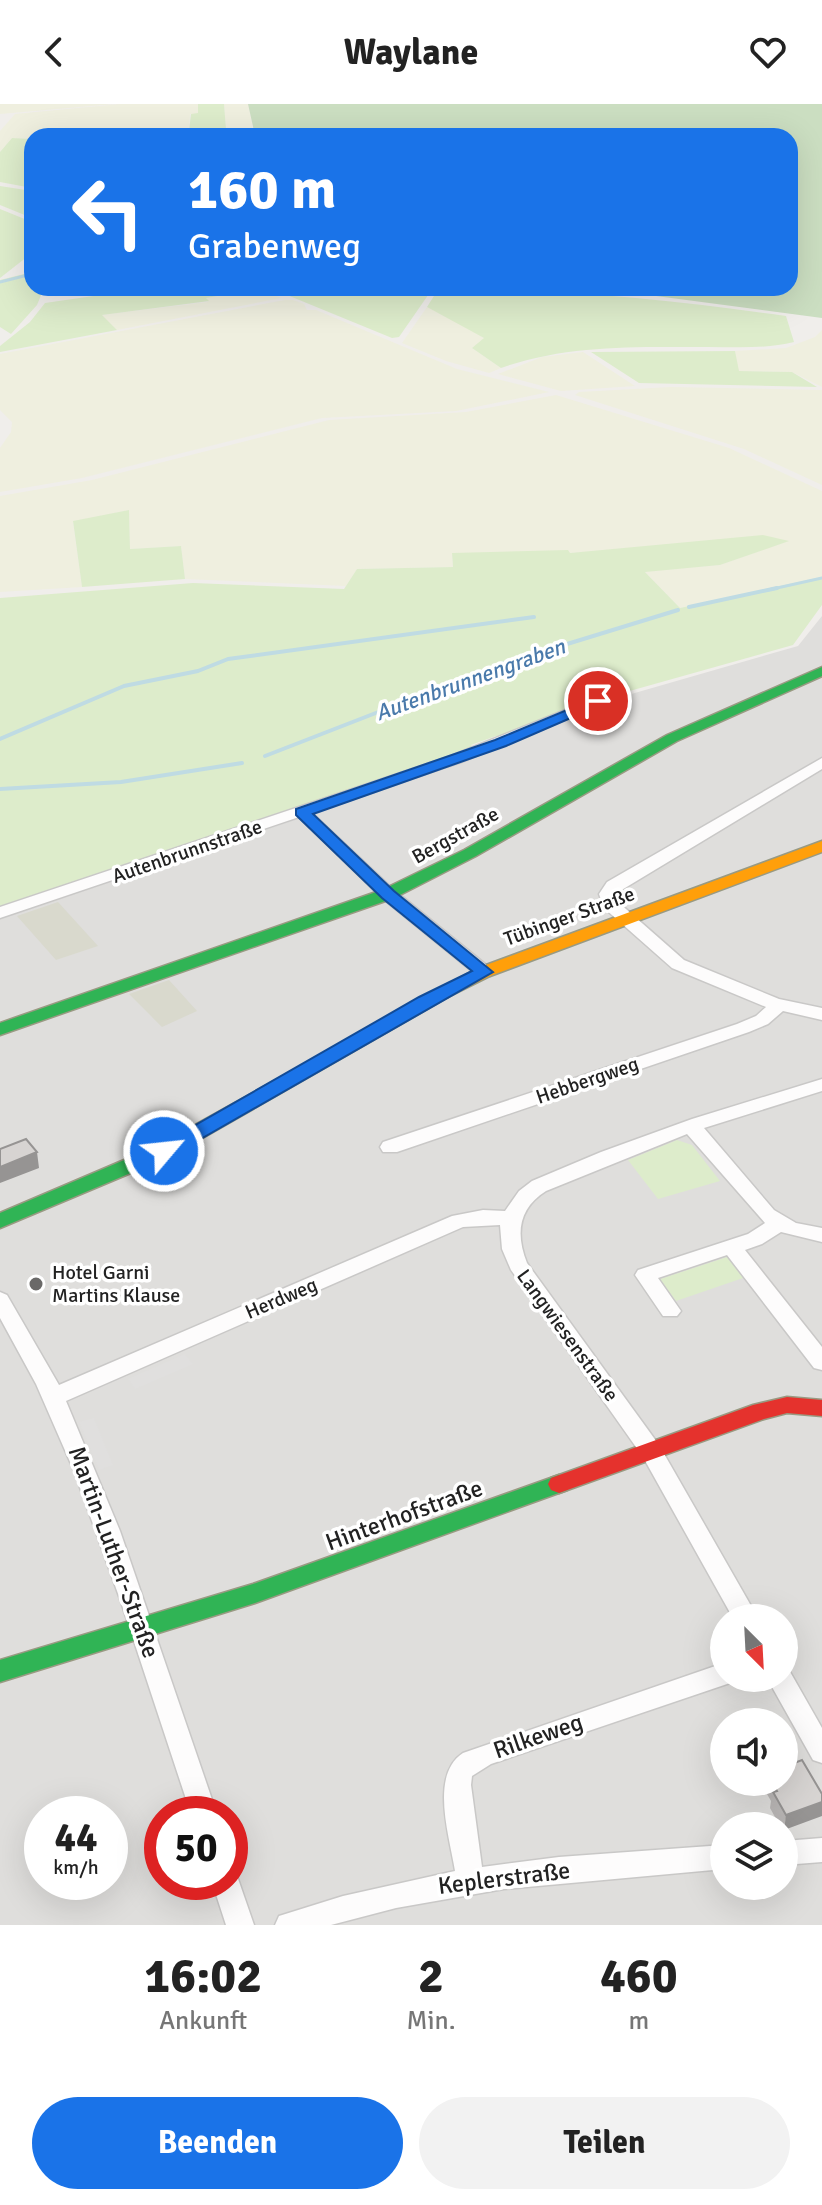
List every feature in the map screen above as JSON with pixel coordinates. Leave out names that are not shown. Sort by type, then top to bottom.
[{"type":"street","name":"Bergstraße","points":[[0,1029],[388,894],[470,853],[672,738],[822,671]]},
{"type":"street","name":"Autenbrunnstraße","points":[[0,913],[500,743],[598,701]]},
{"type":"street","points":[[822,763],[613,886],[607,900],[678,964],[780,1004],[822,1014]]},
{"type":"street","points":[[302,812],[388,894],[484,972]]},
{"type":"street","name":"Tübinger Straße","points":[[0,1221],[164,1151],[426,1001],[484,972],[822,846]]},
{"type":"street","name":"Hebbergweg","points":[[390,1147],[743,1028],[762,1020],[780,1004]]},
{"type":"street","points":[[512,1218],[522,1200],[542,1185],[624,1148],[822,1085]]},
{"type":"street","points":[[691,1126],[756,1204],[779,1224],[822,1235]]},
{"type":"street","name":"Herdweg","points":[[55,1396],[459,1221],[483,1217],[512,1218]]},
{"type":"street","name":"Langwiesenstraße","points":[[512,1218],[509,1240],[518,1265],[651,1451],[738,1604]]},
{"type":"street","points":[[670,1311],[645,1275],[755,1239],[779,1224]]},
{"type":"street","points":[[732,1247],[822,1362]]},
{"type":"street","name":"Martin-Luther-Straße","points":[[0,1300],[55,1396],[142,1627],[198,1796]]},
{"type":"street","name":"Hinterhofstraße","points":[[0,1671],[255,1593],[761,1411],[787,1405],[820,1410]]},
{"type":"street","name":"Rilkeweg","points":[[470,1879],[459,1791],[459,1773],[467,1763],[710,1679]]},
{"type":"street","points":[[788,1692],[822,1752]]},
{"type":"street","points":[[798,1852],[822,1850]]},
{"type":"street","name":"Keplerstraße","points":[[289,1925],[385,1896],[470,1879],[710,1858]]},
{"type":"street","points":[[232,1900],[240,1925]]},
{"type":"shaded area","points":[[822,616],[822,1925],[0,1925],[0,919],[446,769],[607,701],[798,646]]},
{"type":"shaded area","points":[[58,902],[98,946],[56,960],[17,916]]},
{"type":"shaded area","points":[[169,980],[197,1011],[162,1027],[129,994]]},
{"type":"shaded area","points":[[185,1354],[193,1364],[135,1389],[128,1379]]},
{"type":"shaded area","points":[[94,1418],[113,1465],[99,1470],[79,1422]]},
{"type":"green space","points":[[0,104],[115,104],[0,114]]},
{"type":"green space","points":[[120,104],[198,104],[199,114],[190,114],[189,128],[24,128],[24,139],[12,138],[0,152],[0,131],[15,114]]},
{"type":"green space","points":[[198,104],[224,104],[226,128],[189,128],[191,114],[198,113]]},
{"type":"green space","points":[[224,104],[248,104],[253,128],[226,128]]},
{"type":"green space","points":[[248,104],[822,104],[822,318],[656,296],[798,296],[798,128],[253,128]]},
{"type":"green space","points":[[12,138],[24,139],[24,186],[0,182],[0,152]]},
{"type":"green space","points":[[0,186],[24,190],[24,215],[0,205]]},
{"type":"green space","points":[[0,209],[24,219],[24,259],[0,278]]},
{"type":"green space","points":[[24,274],[24,296],[41,296],[37,305],[11,334],[0,327],[0,280]]},
{"type":"green space","points":[[94,296],[217,296],[206,298],[209,301],[102,315],[117,330],[0,352],[0,346],[30,322],[45,303]]},
{"type":"green space","points":[[290,296],[427,296],[399,337],[392,338]]},
{"type":"green space","points":[[434,296],[613,296],[786,316],[794,342],[751,347],[603,348],[526,360],[501,368],[472,348],[484,338],[427,307]]},
{"type":"green space","points":[[205,298],[281,298],[117,330],[101,315],[208,302]]},
{"type":"green space","points":[[285,300],[304,304],[307,310],[316,310],[457,369],[549,392],[456,411],[322,418],[82,478],[0,492],[0,448],[11,432],[12,422],[0,410],[0,354]]},
{"type":"green space","points":[[427,307],[472,329],[485,339],[472,348],[501,368],[489,373],[446,361],[402,343]]},
{"type":"green space","points":[[822,330],[822,387],[792,372],[738,371],[735,351],[786,348],[815,337]]},
{"type":"green space","points":[[735,351],[739,371],[792,372],[817,387],[639,383],[591,352]]},
{"type":"green space","points":[[583,352],[635,386],[561,391],[498,374],[542,357]]},
{"type":"green space","points":[[671,387],[822,390],[822,485],[744,449],[575,395],[579,392]]},
{"type":"green space","points":[[556,395],[729,448],[822,491],[822,577],[680,608],[644,571],[720,565],[787,541],[569,553],[452,553],[453,567],[357,569],[346,586],[185,579],[181,546],[130,549],[129,510],[73,522],[82,587],[0,592],[0,496],[92,480],[329,420],[466,412]]},
{"type":"green space","points":[[129,510],[130,549],[181,546],[185,579],[82,587],[73,521]]},
{"type":"green space","points":[[763,535],[789,541],[720,565],[645,572],[680,608],[822,577],[822,605],[793,645],[594,701],[502,740],[496,736],[471,745],[476,749],[0,908],[0,598],[193,583],[344,589],[357,569],[453,567],[452,553],[568,550],[570,553]]},
{"type":"green space","points":[[677,1140],[692,1145],[720,1181],[658,1199],[628,1160]]},
{"type":"green space","points":[[730,1256],[746,1277],[676,1301],[660,1279]]},
{"type":"building","points":[[26,1139],[37,1152],[0,1167],[0,1149]]},
{"type":"building","points":[[802,1760],[822,1794],[822,1802],[794,1812],[784,1812],[775,1796],[798,1796],[798,1762]]},
{"type":"waterway","points":[[0,282],[24,276]]},
{"type":"waterway","name":"Autenbrunnengraben","points":[[777,588],[822,578]]},
{"type":"waterway","name":"Autenbrunnengraben","points":[[689,607],[777,588]]},
{"type":"waterway","name":"Autenbrunnengraben","points":[[768,590],[777,588]]},
{"type":"waterway","name":"Autenbrunnengraben","points":[[265,756],[502,664],[678,610]]},
{"type":"waterway","points":[[0,739],[124,686],[198,671],[228,659],[534,617]]},
{"type":"waterway","name":"Autenbrunnengraben","points":[[0,789],[121,782],[242,763]]},
{"type":"traffic: fast","points":[[0,1029],[388,894],[470,853],[672,738],[822,671]]},
{"type":"traffic: fast","points":[[0,1221],[164,1151],[442,993]]},
{"type":"traffic: fast","points":[[0,1671],[255,1593],[559,1484]]},
{"type":"traffic: slow","points":[[442,993],[484,972],[822,846]]},
{"type":"traffic: jam","points":[[559,1484],[761,1411],[787,1405],[822,1408]]},
{"type":"place","name":"Hotel Garni Martins Klause","points":[[36,1284]]},
{"type":"route","points":[[164,1151],[426,1001],[484,972],[366,875],[302,812],[500,743],[598,701]]}]
